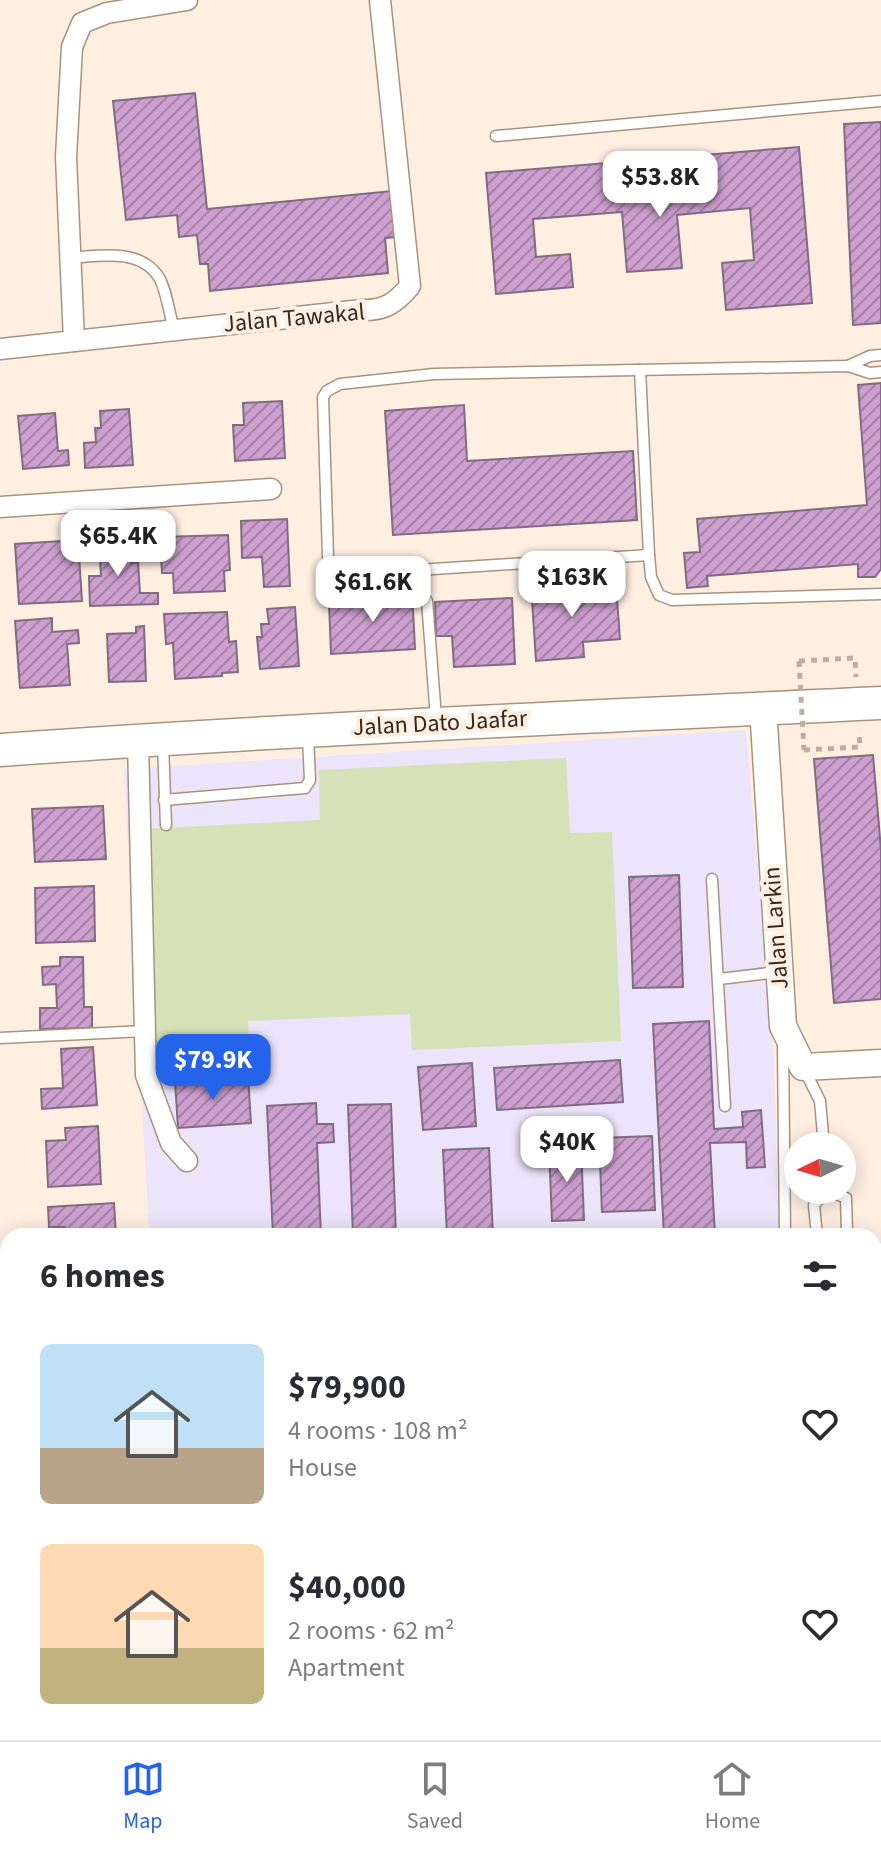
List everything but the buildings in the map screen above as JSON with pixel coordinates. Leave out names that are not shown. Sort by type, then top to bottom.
[{"type":"main road","name":"Jalan Dato Jaafar","points":[[0,750],[307,730],[881,703]]},
{"type":"street","points":[[74,341],[66,157],[72,47],[82,23],[107,13],[187,0]]},
{"type":"street","name":"Jalan Tawakal","points":[[0,349],[362,310],[379,311],[399,300],[410,286],[380,0]]},
{"type":"street","points":[[0,507],[271,489]]},
{"type":"street","name":"Jalan Larkin","points":[[763,707],[783,1026],[803,1067]]},
{"type":"street","points":[[150,740],[146,1075],[171,1143],[187,1161]]},
{"type":"street","points":[[803,1067],[881,1063]]},
{"type":"lane","points":[[496,136],[881,101]]},
{"type":"lane","points":[[70,258],[113,255],[136,258],[158,276],[174,330]]},
{"type":"lane","points":[[848,366],[870,356],[881,355]]},
{"type":"lane","points":[[649,555],[349,576],[335,571],[328,557],[323,397],[333,386],[434,374],[848,366],[870,373],[881,372]]},
{"type":"lane","points":[[640,370],[649,555],[651,577],[659,595],[672,600],[881,594]]},
{"type":"lane","points":[[427,601],[436,724]]},
{"type":"lane","points":[[164,800],[305,788],[310,780],[307,730]]},
{"type":"lane","points":[[150,740],[164,800],[166,825]]},
{"type":"lane","points":[[712,879],[725,1106]]},
{"type":"lane","points":[[719,979],[778,972]]},
{"type":"lane","points":[[783,1026],[785,1228]]},
{"type":"lane","points":[[0,1038],[145,1031]]},
{"type":"lane","points":[[803,1067],[820,1101],[823,1132]]},
{"type":"lane","points":[[816,1228],[814,1205],[827,1190],[846,1198],[847,1228]]},
{"type":"path","points":[[855,658],[799,661],[804,750],[860,747]]},
{"type":"shaded area","points":[[746,730],[774,1058],[779,1228],[149,1228],[124,769]]},
{"type":"green space","points":[[566,758],[570,833],[612,832],[621,1041],[412,1050],[410,1014],[248,1021],[249,1055],[153,1060],[142,829],[320,820],[319,770]]}]
